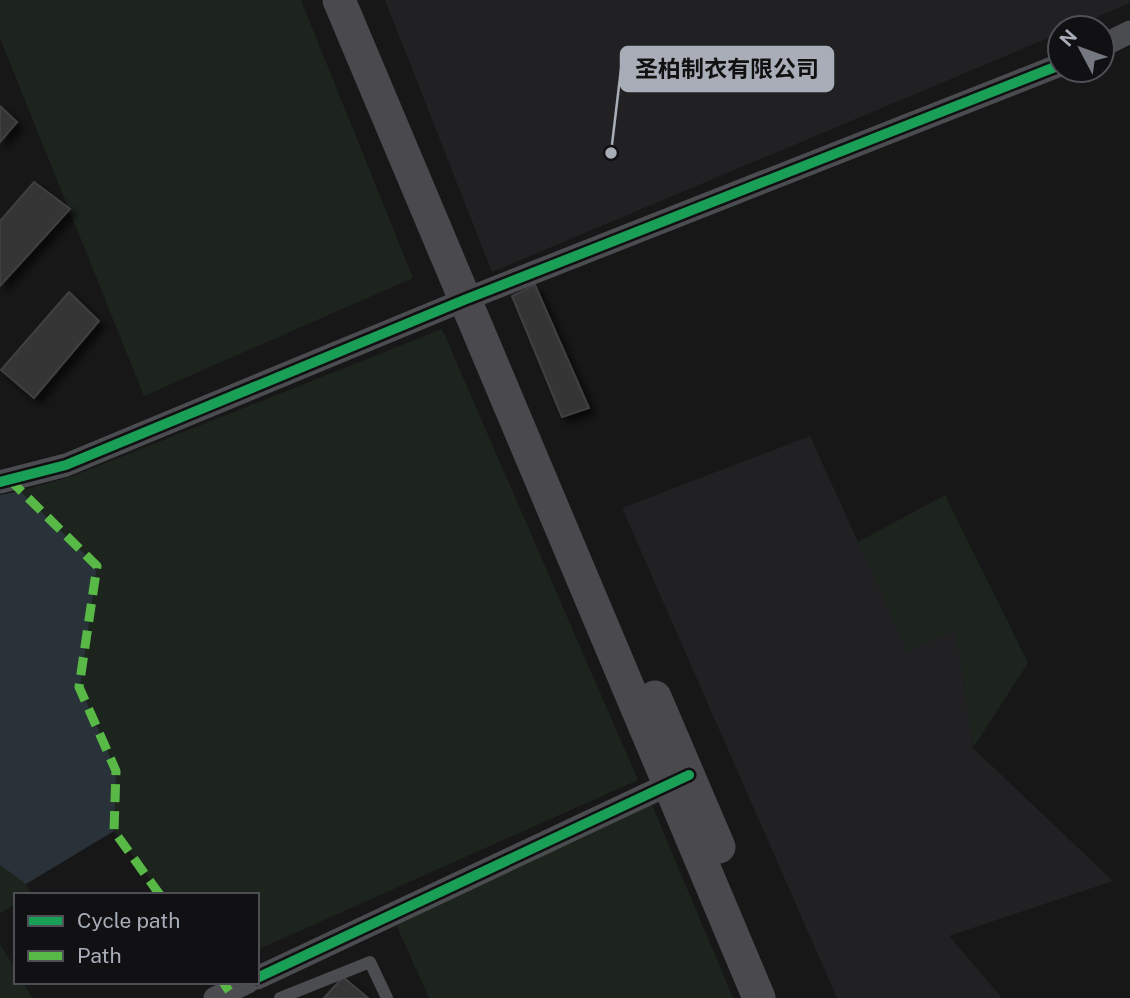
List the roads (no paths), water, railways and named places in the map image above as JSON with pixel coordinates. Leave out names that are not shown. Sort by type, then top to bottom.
[{"type":"main road","points":[[339,0],[473,296],[678,779],[782,998]]},
{"type":"main road","points":[[364,0],[473,296]]},
{"type":"main road","points":[[678,779],[759,998]]},
{"type":"street","points":[[0,482],[66,465],[473,296],[1046,71]]},
{"type":"street","points":[[259,977],[678,779]]},
{"type":"street","points":[[215,998],[244,984]]},
{"type":"lane","points":[[279,998],[370,962],[387,998]]},
{"type":"place","name":"圣柏制衣有限公司","points":[[611,153]]}]
